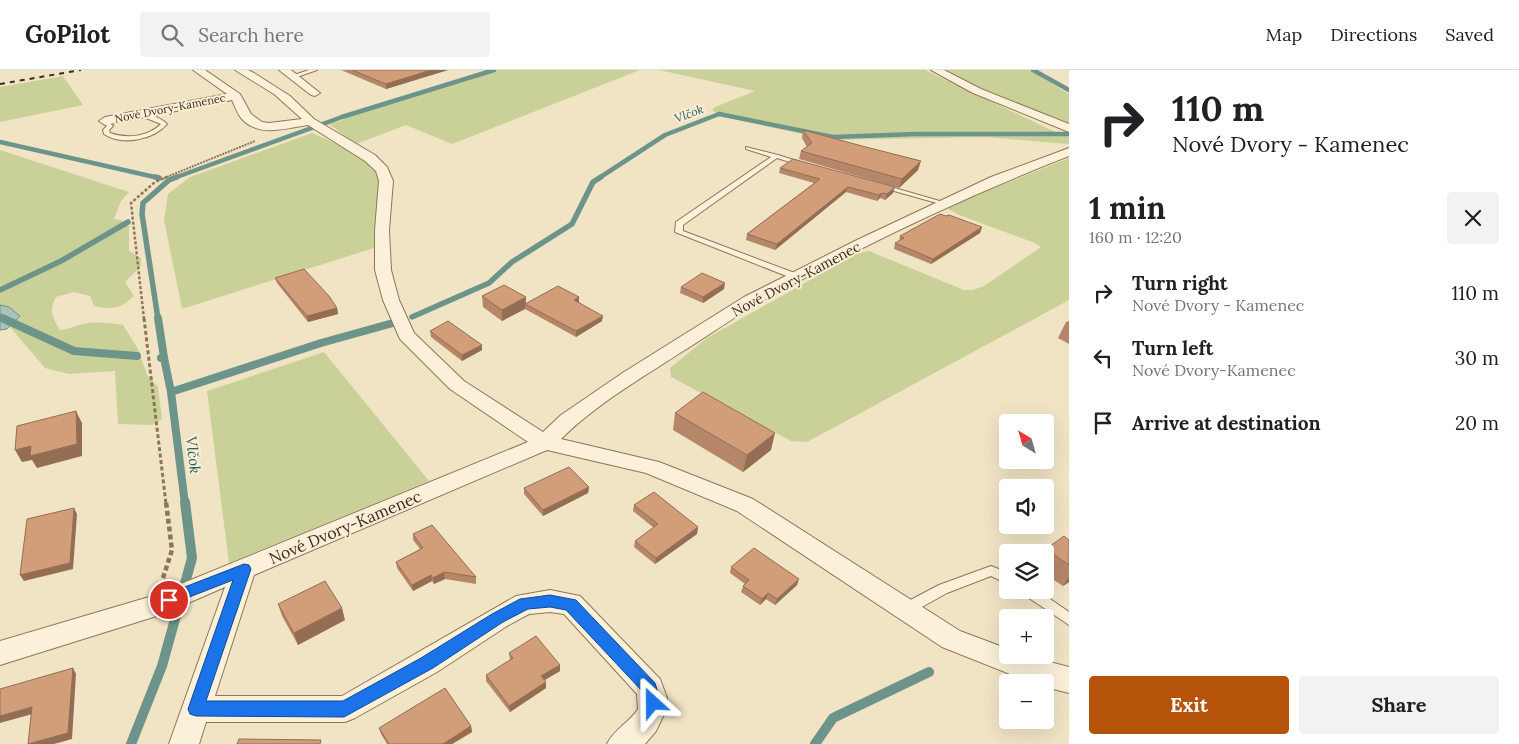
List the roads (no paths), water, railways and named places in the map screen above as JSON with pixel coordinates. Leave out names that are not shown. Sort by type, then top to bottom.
[{"type":"street","name":"Nové Dvory-Kamenec","points":[[198,70],[236,96],[246,116],[258,125],[269,127],[288,124],[315,124]]},
{"type":"street","points":[[240,70],[263,81],[297,106],[315,124],[370,158],[382,170],[386,181],[382,230],[383,270],[391,300],[406,335],[457,385],[545,443],[651,466],[745,506],[951,639],[1032,671],[1069,680]]},
{"type":"street","points":[[284,70],[315,93]]},
{"type":"street","points":[[936,70],[977,91],[1067,128]]},
{"type":"street","name":"Nové Dvory-Kamenec","points":[[105,121],[236,96]]},
{"type":"street","name":"Nové Dvory-Kamenec","points":[[0,653],[154,606],[545,443],[568,420],[631,376],[750,301],[862,243],[996,180],[1069,152]]},
{"type":"street","points":[[184,744],[237,572]]},
{"type":"street","points":[[196,709],[344,709],[427,663],[498,618],[525,604],[550,601],[570,604],[650,688],[653,703],[648,718],[634,735],[622,744]]},
{"type":"lane","points":[[294,76],[314,70]]},
{"type":"lane","points":[[105,121],[110,126],[106,130],[107,134],[122,138],[145,135],[161,128],[164,124],[162,121],[148,117],[143,113]]},
{"type":"lane","points":[[748,148],[814,166]]},
{"type":"lane","points":[[776,156],[679,224],[679,232],[797,277]]},
{"type":"lane","points":[[870,182],[946,204]]},
{"type":"lane","points":[[905,610],[943,589],[991,571],[999,575]]},
{"type":"lane","points":[[1040,599],[1069,620]]},
{"type":"water","points":[[0,305],[9,307],[20,316],[7,329],[0,330]]},
{"type":"waterway","points":[[174,178],[342,117],[494,70]]},
{"type":"waterway","name":"Vlčok","points":[[1033,70],[1069,90]]},
{"type":"waterway","name":"Vlčok","points":[[599,178],[665,135],[719,114],[833,137],[916,134],[1069,134]]},
{"type":"waterway","points":[[0,142],[159,178],[155,177]]},
{"type":"waterway","points":[[158,319],[142,214],[143,203],[169,180],[177,177]]},
{"type":"waterway","name":"Vlčok","points":[[412,317],[489,283],[512,262],[572,224],[593,182],[601,177]]},
{"type":"waterway","name":"Vlčok","points":[[0,290],[61,261],[128,222]]},
{"type":"waterway","points":[[0,317],[5,319]]},
{"type":"waterway","points":[[2,318],[74,351],[137,356]]},
{"type":"waterway","points":[[158,318],[164,358]]},
{"type":"waterway","name":"Vlčok","points":[[171,392],[321,343],[393,323]]},
{"type":"waterway","points":[[164,358],[171,392]]},
{"type":"waterway","name":"Vlčok","points":[[171,392],[185,504]]},
{"type":"waterway","name":"Vlčok","points":[[131,744],[162,666],[192,558],[185,502]]},
{"type":"waterway","points":[[815,744],[833,718],[929,672]]},
{"type":"railway","points":[[0,84],[81,70]]}]
